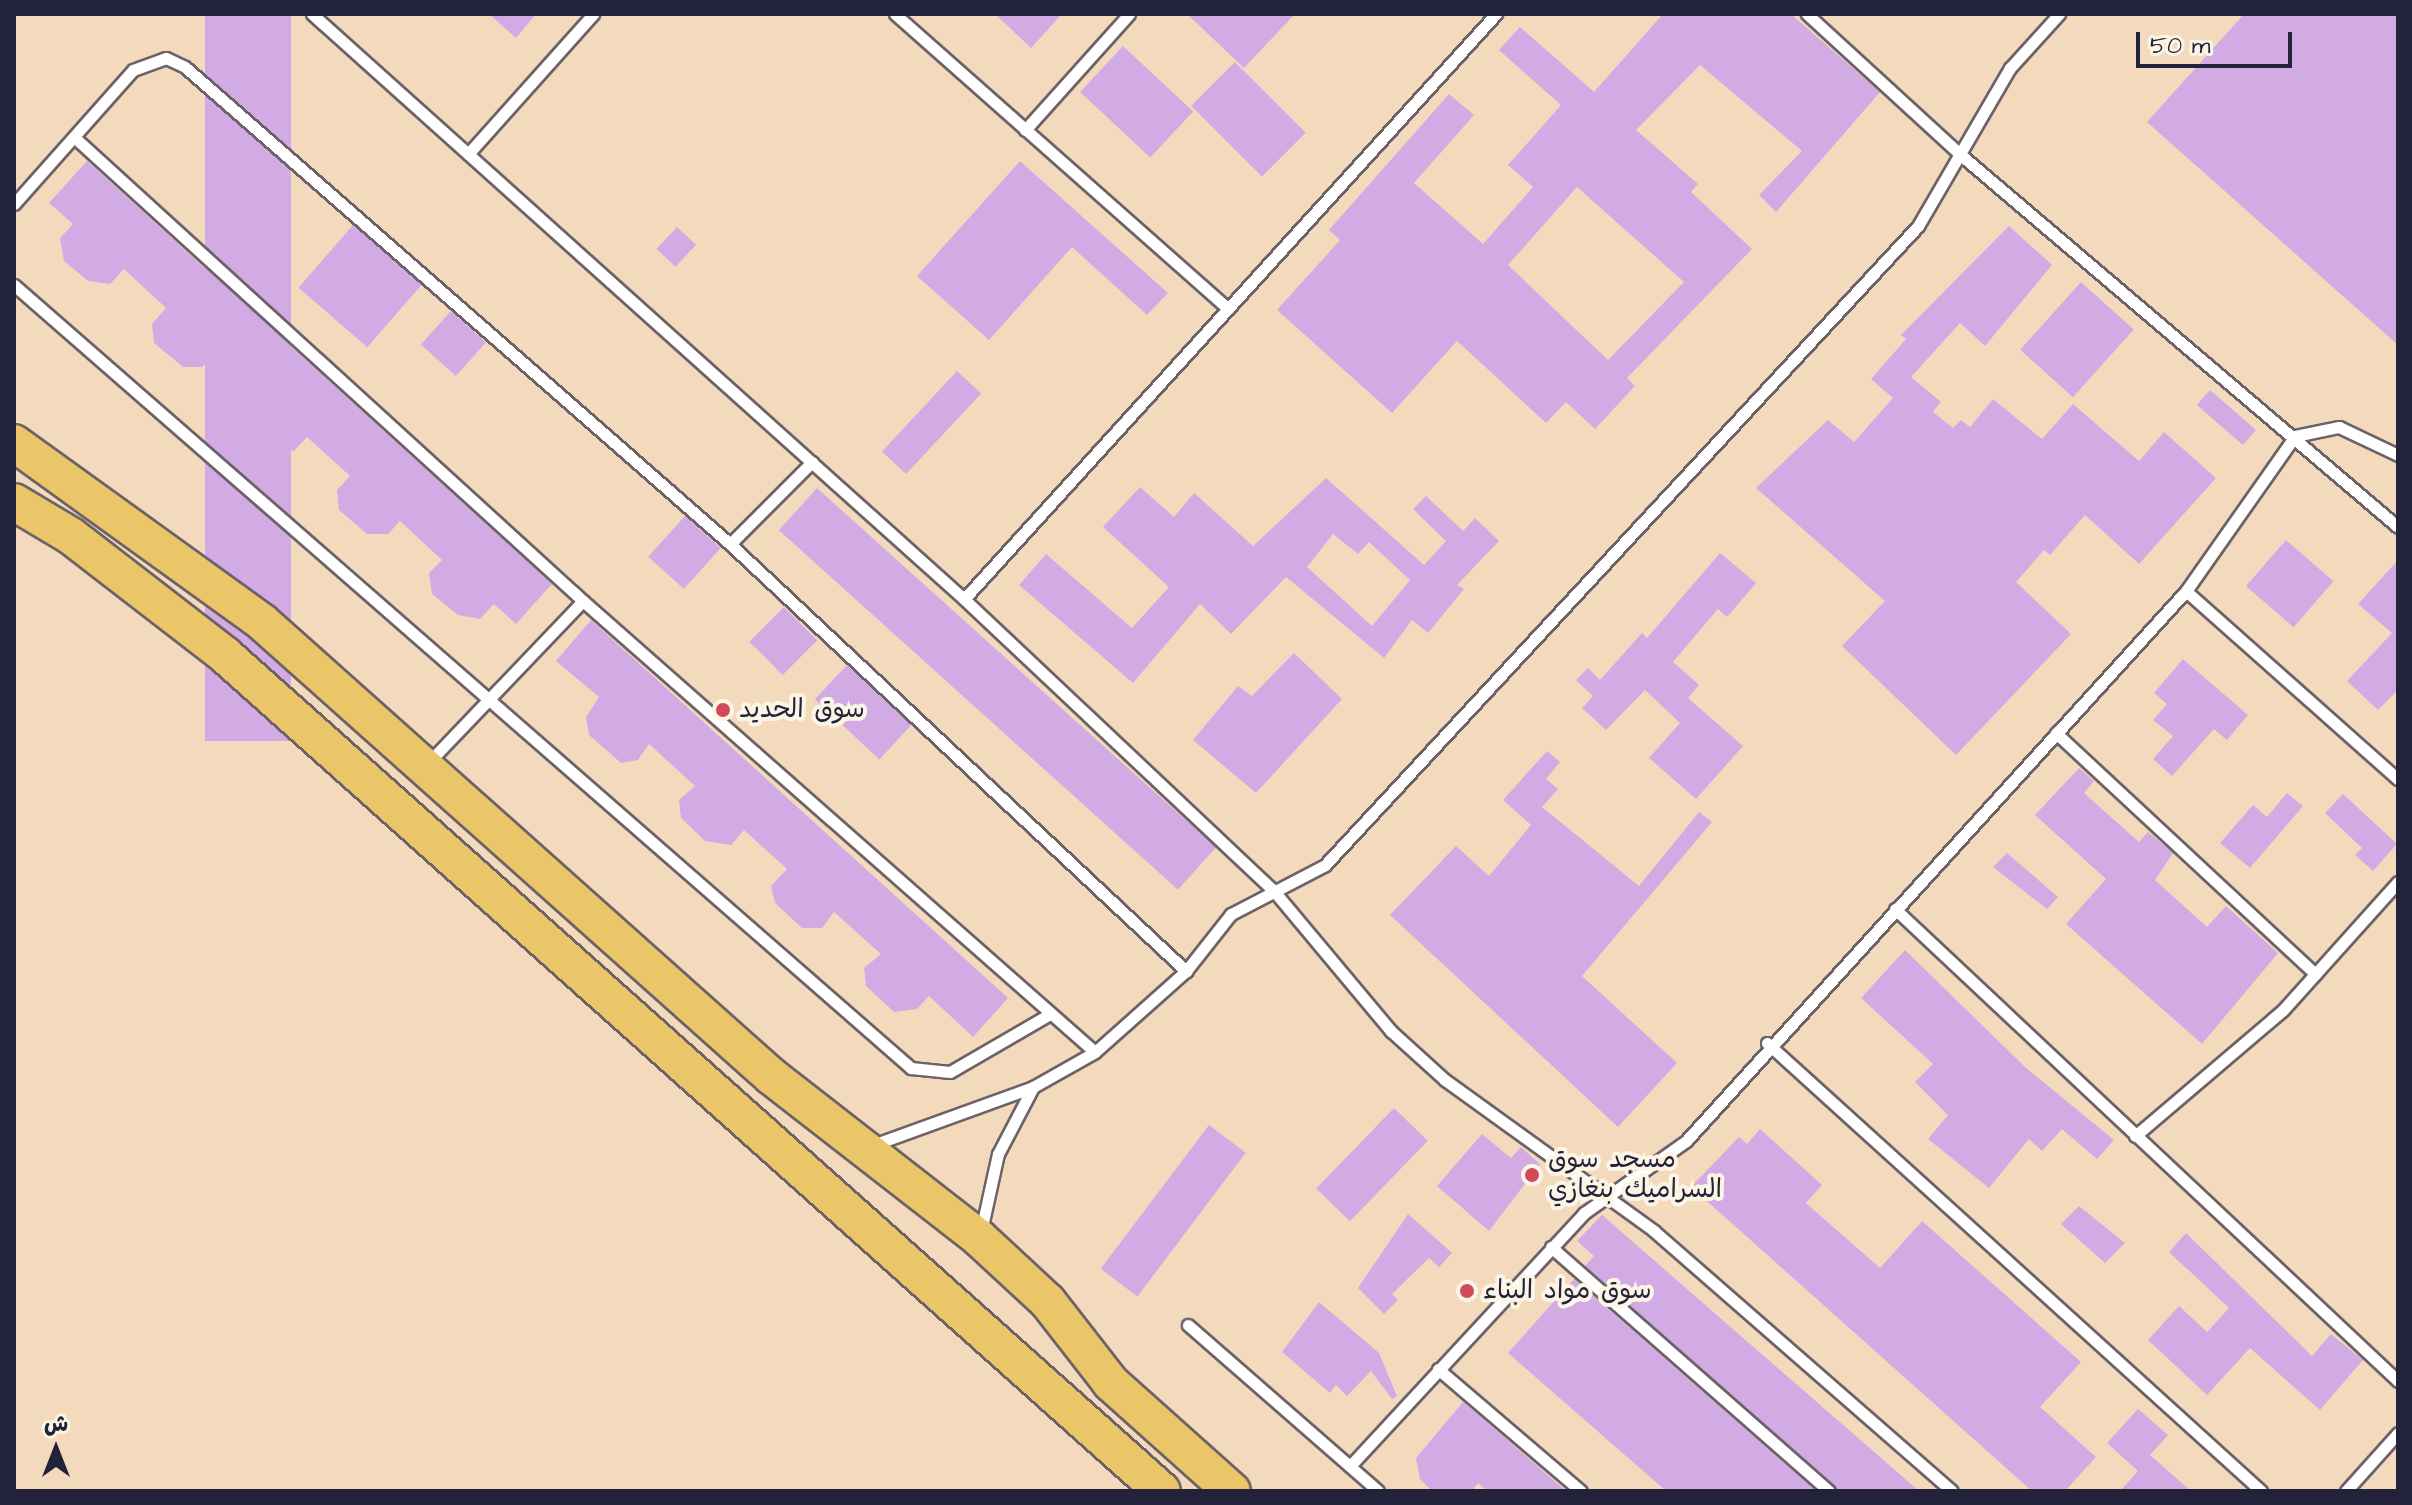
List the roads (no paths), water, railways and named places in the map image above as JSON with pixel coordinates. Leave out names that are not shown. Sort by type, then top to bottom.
[{"type":"main road","points":[[14,443],[196,569],[858,1149],[979,1238],[1048,1302],[1124,1395],[1232,1491]]},
{"type":"main road","points":[[14,502],[71,536],[226,656],[1162,1491]]},
{"type":"lane","points":[[312,14],[964,599],[1273,890],[1391,1031],[1434,1070],[1606,1194],[1952,1491]]},
{"type":"lane","points":[[468,154],[593,14]]},
{"type":"lane","points":[[895,14],[1228,309]]},
{"type":"lane","points":[[1025,130],[1129,14]]},
{"type":"lane","points":[[964,599],[1496,14]]},
{"type":"lane","points":[[1807,14],[1962,156],[2295,436],[2398,527]]},
{"type":"lane","points":[[858,1149],[921,1133],[1033,1087],[1095,1052],[1186,971],[1231,914],[1325,865],[1918,226],[1962,156],[2010,68],[2059,14]]},
{"type":"lane","points":[[14,204],[147,60],[185,67],[730,544],[1186,971]]},
{"type":"lane","points":[[74,137],[583,601],[1095,1052]]},
{"type":"lane","points":[[14,285],[484,701],[911,1068],[950,1072],[1050,1014]]},
{"type":"lane","points":[[1350,1466],[1551,1247],[1606,1194],[1686,1141],[1767,1043],[1895,909],[2186,591],[2295,436],[2339,427],[2398,455]]},
{"type":"lane","points":[[730,544],[812,462]]},
{"type":"lane","points":[[2186,591],[2398,779]]},
{"type":"lane","points":[[425,767],[484,701],[583,601]]},
{"type":"lane","points":[[2056,733],[2315,974]]},
{"type":"lane","points":[[2135,1136],[2238,1053],[2398,882]]},
{"type":"lane","points":[[1895,909],[2398,1381]]},
{"type":"lane","points":[[1767,1043],[2261,1491]]},
{"type":"lane","points":[[979,1238],[998,1154],[1033,1087]]},
{"type":"lane","points":[[1551,1247],[1829,1491]]},
{"type":"lane","points":[[1188,1325],[1378,1491]]},
{"type":"lane","points":[[1438,1369],[1581,1491]]},
{"type":"lane","points":[[2346,1491],[2398,1433]]},
{"type":"place","name":"سوق الحديد","points":[[723,710]]},
{"type":"place","name":"مسجد سوق السراميك بنغازي","points":[[1532,1175]]},
{"type":"place","name":"سوق مواد البناء","points":[[1467,1291]]}]
